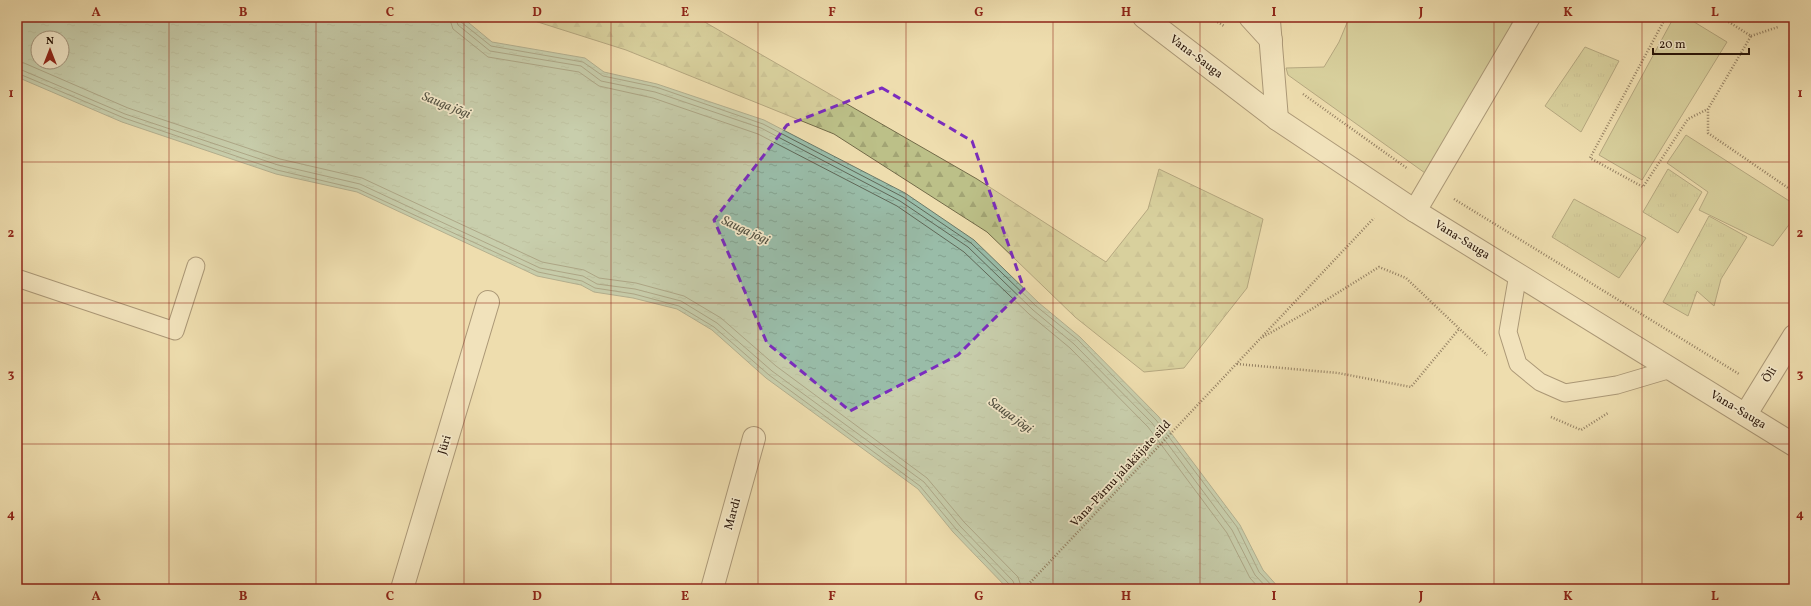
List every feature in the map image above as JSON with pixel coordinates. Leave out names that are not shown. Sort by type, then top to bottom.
[{"type":"street","name":"Vana-Sauga","points":[[1144,17],[1277,119],[1393,197],[1794,445]]},
{"type":"street","points":[[1250,17],[1271,40]]},
{"type":"street","points":[[1270,17],[1269,20],[1277,119]]},
{"type":"street","points":[[1415,211],[1431,186],[1528,17]]},
{"type":"street","name":"Jüri","points":[[402,589],[488,302]]},
{"type":"street","name":"Õli","points":[[1746,414],[1794,336]]},
{"type":"street","name":"Mardi","points":[[712,589],[754,438]]},
{"type":"lane","points":[[17,278],[175,331],[196,266]]},
{"type":"lane","points":[[1518,274],[1508,332],[1518,364],[1540,382],[1565,393],[1617,385],[1671,369]]},
{"type":"path","points":[[1210,17],[1230,30]]},
{"type":"path","points":[[1666,17],[1590,158],[1642,186],[1688,119],[1708,109]]},
{"type":"path","points":[[1721,17],[1751,36]]},
{"type":"path","points":[[1778,27],[1751,36],[1708,109],[1708,133],[1794,192]]},
{"type":"path","points":[[1273,73],[1431,186],[1762,388]]},
{"type":"path","points":[[1790,150],[1794,153]]},
{"type":"path","points":[[1261,339],[1393,197]]},
{"type":"path","points":[[1261,339],[1378,267],[1406,278],[1490,358]]},
{"type":"path","points":[[1237,364],[1338,373],[1411,387],[1459,328]]},
{"type":"path","name":"Vana-Pärnu jalakäijate sild","points":[[1024,589],[1261,339]]},
{"type":"path","points":[[1546,414],[1581,430],[1610,412]]},
{"type":"highlighted area","points":[[882,88],[972,141],[1024,289],[958,355],[850,411],[767,343],[714,220],[787,125]]},
{"type":"green space","points":[[522,17],[696,17],[977,179],[1106,262],[1148,209],[1159,169],[1263,219],[1247,288],[1184,368],[1144,372],[1075,317],[987,232],[834,134],[626,50]]},
{"type":"green space","points":[[1439,17],[1514,17],[1505,40],[1425,173],[1288,75],[1286,68],[1324,67],[1339,42],[1349,18],[1439,19]]},
{"type":"green space","points":[[1674,17],[1686,17],[1727,42],[1642,180],[1599,155]]},
{"type":"green space","points":[[1585,47],[1619,61],[1581,132],[1545,106]]},
{"type":"green space","points":[[1686,135],[1794,204],[1794,218],[1773,246],[1699,210],[1708,192],[1667,163]]},
{"type":"green space","points":[[1668,169],[1702,192],[1678,233],[1643,212]]},
{"type":"green space","points":[[1574,199],[1646,238],[1619,278],[1552,237]]},
{"type":"green space","points":[[1709,216],[1747,237],[1721,279],[1714,306],[1697,291],[1688,316],[1663,302]]},
{"type":"water","name":"Sauga jõgi","points":[[17,17],[460,17],[492,42],[585,58],[604,72],[657,84],[764,120],[905,193],[974,240],[1039,303],[1080,337],[1159,417],[1240,525],[1263,570],[1280,589],[1008,589],[953,532],[918,489],[766,378],[712,330],[677,309],[633,298],[594,292],[581,285],[537,276],[357,192],[276,174],[122,122],[17,77]]}]
